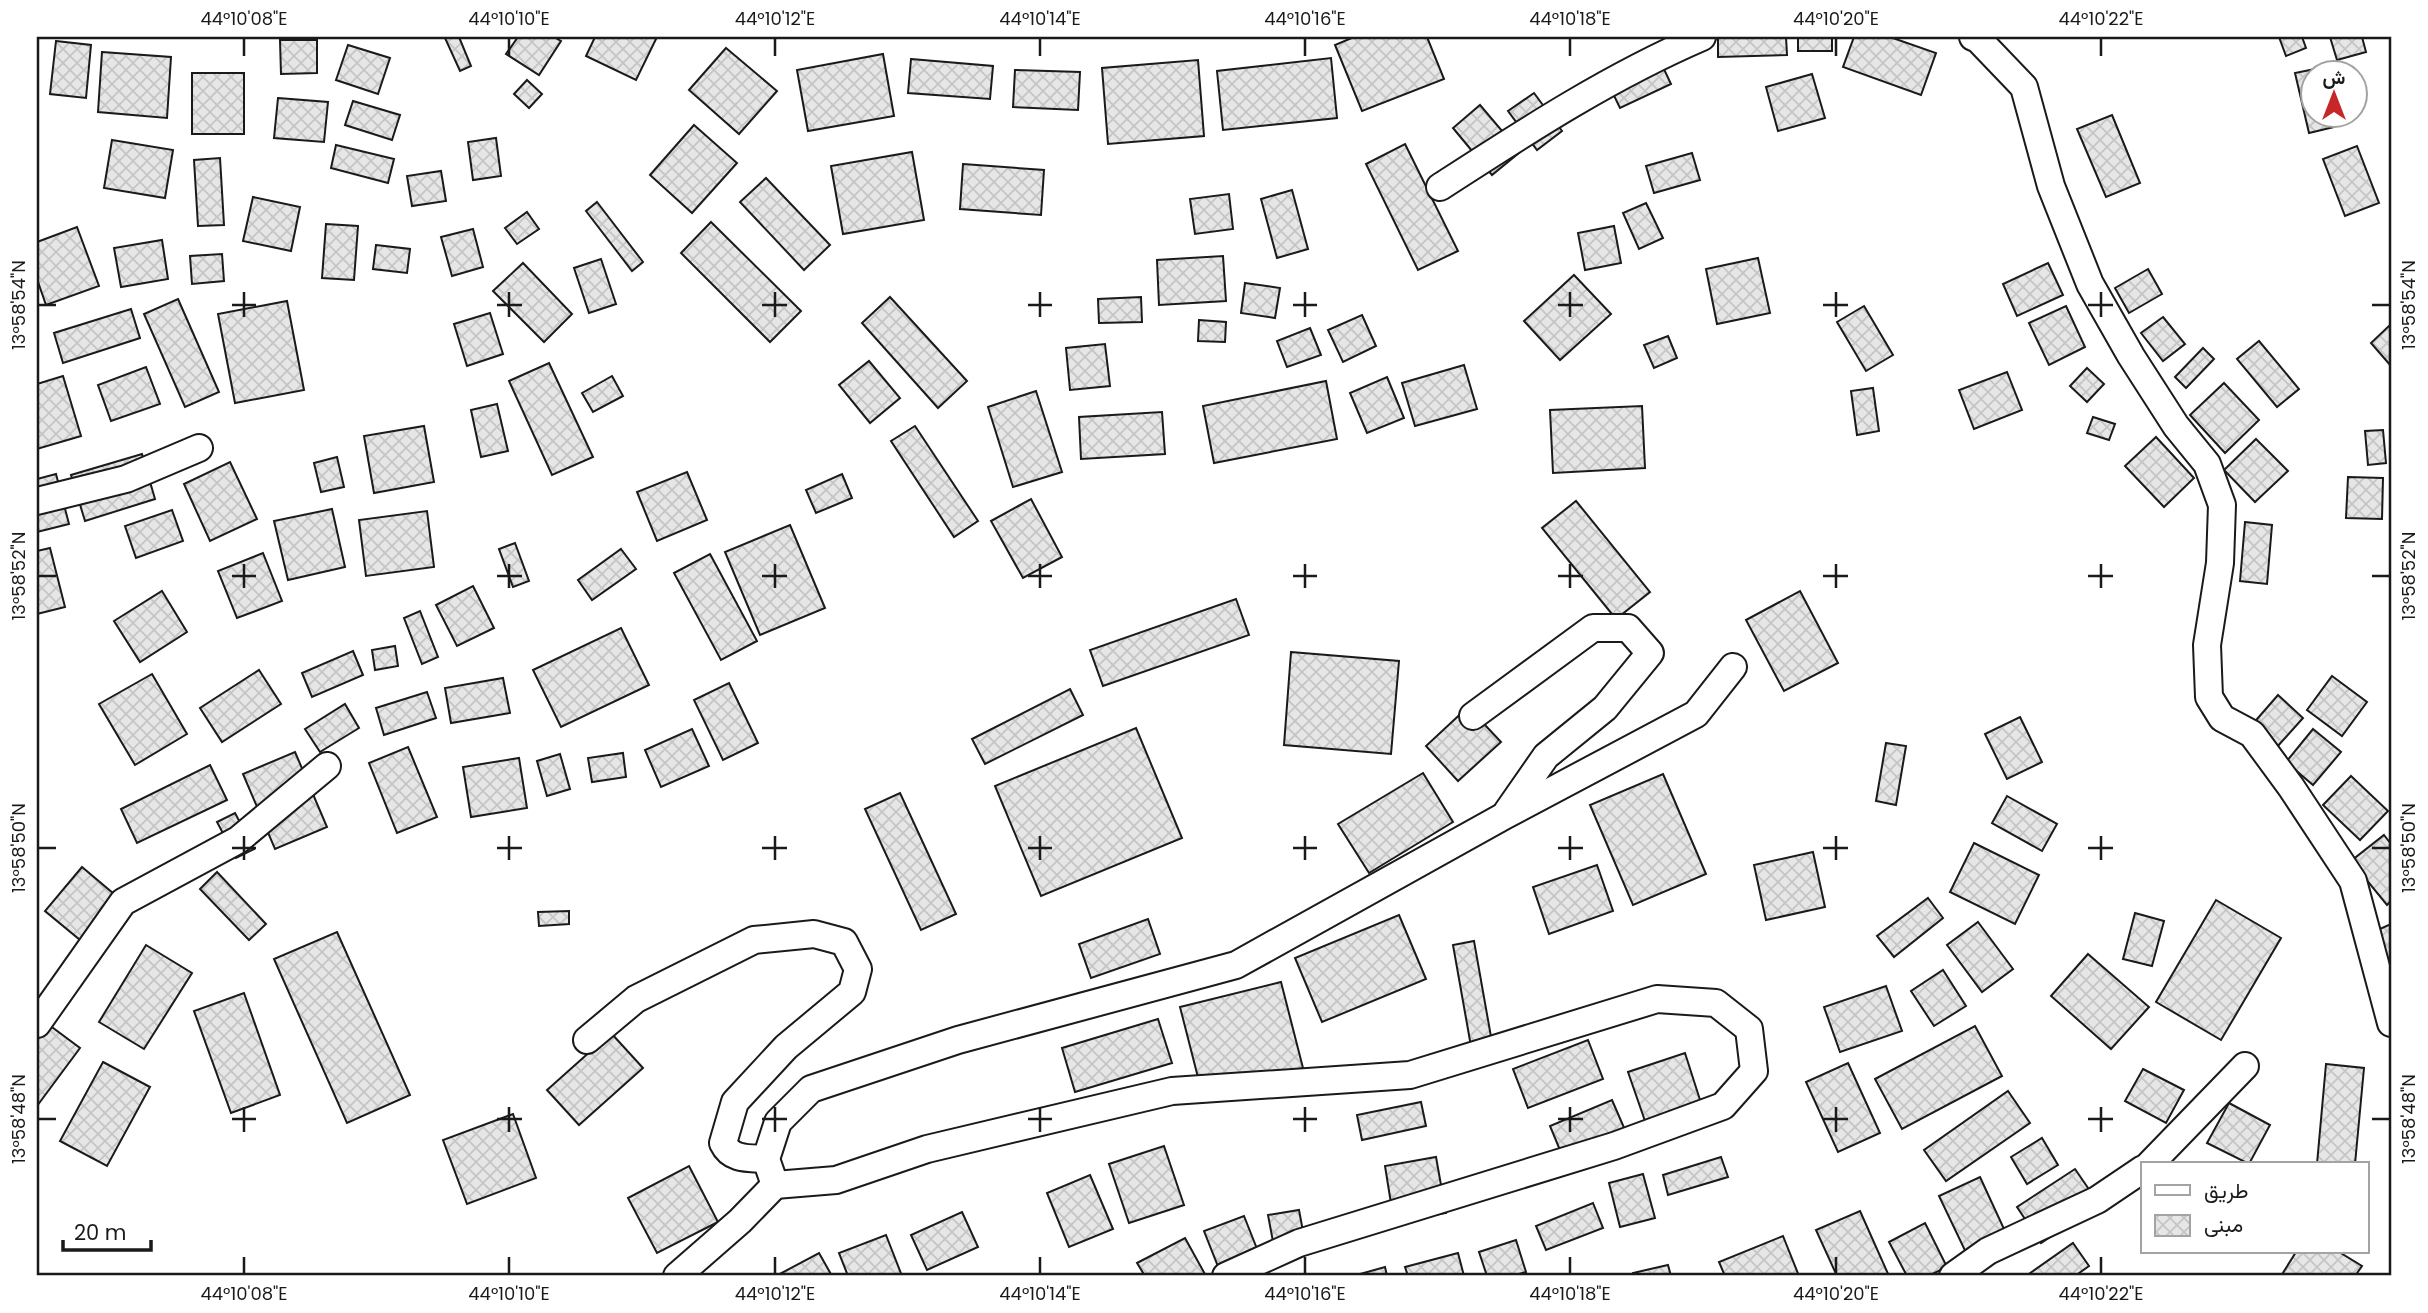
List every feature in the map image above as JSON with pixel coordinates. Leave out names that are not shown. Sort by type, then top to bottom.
[{"type":"street","points":[[1440,187],[1573,102],[1655,57],[1702,37]]},
{"type":"street","points":[[1972,37],[1978,39],[2024,87],[2051,186],[2090,284],[2131,356],[2169,414],[2207,464],[2222,505],[2220,563],[2207,645],[2209,697],[2222,719],[2252,734],[2291,787],[2353,881],[2391,1023]]},
{"type":"street","points":[[37,501],[126,479],[199,448]]},
{"type":"street","points":[[1473,716],[1593,628],[1628,628],[1650,653],[1605,708],[1546,756],[1504,816]]},
{"type":"street","points":[[775,1185],[766,1159],[778,1122],[811,1089],[958,1040],[1236,965],[1504,816],[1696,714],[1733,667]]},
{"type":"street","points":[[37,1024],[123,902],[237,840],[327,766]]},
{"type":"street","points":[[587,1040],[636,999],[754,940],[814,934],[844,942],[858,969],[852,992],[786,1048],[736,1102],[723,1143],[727,1152],[738,1157],[766,1159]]},
{"type":"street","points":[[677,1276],[740,1221],[775,1185],[836,1180],[927,1149],[1172,1091],[1410,1075],[1657,999],[1716,1003],[1749,1029],[1754,1072],[1723,1106],[1614,1146],[1299,1242],[1226,1276]]},
{"type":"street","points":[[2152,1162],[2245,1066]]},
{"type":"street","points":[[1954,1276],[1988,1251],[2096,1199],[2141,1170]]},
{"type":"building","points":[[459,37],[471,66],[460,71],[445,38]]},
{"type":"building","points":[[518,37],[554,37],[561,41],[539,75],[506,54]]},
{"type":"building","points":[[595,37],[657,37],[636,80],[586,56]]},
{"type":"building","points":[[1354,37],[1427,37],[1444,79],[1362,111],[1335,45]]},
{"type":"building","points":[[1718,37],[1786,37],[1787,55],[1718,57]]},
{"type":"building","points":[[1798,37],[1832,37],[1832,51],[1798,51]]},
{"type":"building","points":[[1854,37],[1890,37],[1936,53],[1921,95],[1843,67]]},
{"type":"building","points":[[2279,37],[2302,37],[2306,48],[2286,56]]},
{"type":"building","points":[[2330,37],[2362,37],[2366,52],[2337,60]]},
{"type":"building","points":[[280,40],[317,40],[317,73],[281,74]]},
{"type":"building","points":[[56,41],[91,45],[86,98],[50,94]]},
{"type":"building","points":[[348,45],[390,58],[378,94],[336,80]]},
{"type":"building","points":[[726,48],[777,91],[739,134],[689,90]]},
{"type":"building","points":[[1655,50],[1671,84],[1620,108],[1603,73]]},
{"type":"building","points":[[102,52],[171,57],[167,118],[98,112]]},
{"type":"building","points":[[883,54],[894,116],[808,131],[797,70]]},
{"type":"building","points":[[1331,58],[1337,118],[1223,130],[1217,71]]},
{"type":"building","points":[[911,59],[993,66],[990,99],[908,93]]},
{"type":"building","points":[[1198,60],[1204,136],[1108,144],[1102,68]]},
{"type":"building","points":[[1015,70],[1080,72],[1078,110],[1013,107]]},
{"type":"building","points":[[192,73],[244,73],[244,134],[192,134]]},
{"type":"building","points":[[1812,74],[1825,118],[1778,131],[1766,87]]},
{"type":"building","points":[[527,80],[542,94],[529,108],[514,94]]},
{"type":"building","points":[[1534,93],[1562,131],[1537,150],[1508,111]]},
{"type":"building","points":[[278,98],[328,102],[324,142],[274,138]]},
{"type":"building","points":[[353,101],[400,115],[392,140],[345,125]]},
{"type":"building","points":[[1480,105],[1520,152],[1492,175],[1453,128]]},
{"type":"building","points":[[2112,115],[2140,183],[2106,197],[2077,129]]},
{"type":"building","points":[[694,125],[737,163],[692,213],[650,175]]},
{"type":"building","points":[[496,138],[501,176],[473,180],[468,142]]},
{"type":"building","points":[[112,140],[173,150],[165,198],[104,188]]},
{"type":"building","points":[[1405,144],[1458,251],[1418,270],[1366,164]]},
{"type":"building","points":[[336,145],[394,159],[388,183],[331,168]]},
{"type":"building","points":[[2357,146],[2379,203],[2345,216],[2323,159]]},
{"type":"building","points":[[912,152],[924,220],[843,234],[831,166]]},
{"type":"building","points":[[1692,153],[1700,180],[1654,193],[1646,166]]},
{"type":"building","points":[[220,158],[224,225],[198,226],[194,160]]},
{"type":"building","points":[[963,164],[1044,170],[1041,215],[960,209]]},
{"type":"building","points":[[441,171],[446,201],[412,206],[407,176]]},
{"type":"building","points":[[766,178],[830,245],[804,270],[740,202]]},
{"type":"building","points":[[1292,190],[1308,249],[1277,258],[1261,199]]},
{"type":"building","points":[[1229,194],[1233,229],[1195,234],[1190,199]]},
{"type":"building","points":[[253,197],[300,207],[291,251],[243,241]]},
{"type":"building","points":[[597,202],[643,262],[632,271],[586,211]]},
{"type":"building","points":[[1646,203],[1663,238],[1639,249],[1623,213]]},
{"type":"building","points":[[527,212],[539,229],[517,244],[505,228]]},
{"type":"building","points":[[711,222],[801,311],[770,342],[681,253]]},
{"type":"building","points":[[326,224],[358,226],[354,280],[322,278]]},
{"type":"building","points":[[1614,226],[1621,263],[1585,270],[1578,233]]},
{"type":"building","points":[[77,227],[99,286],[46,305],[37,279],[37,242]]},
{"type":"building","points":[[473,229],[483,267],[452,276],[441,237]]},
{"type":"building","points":[[162,240],[168,279],[121,287],[114,248]]},
{"type":"building","points":[[376,245],[410,249],[407,273],[373,269]]},
{"type":"building","points":[[222,254],[224,281],[192,284],[190,256]]},
{"type":"building","points":[[1223,256],[1226,301],[1159,305],[1157,260]]},
{"type":"building","points":[[1758,258],[1770,313],[1717,324],[1706,269]]},
{"type":"building","points":[[601,259],[616,304],[589,313],[574,268]]},
{"type":"building","points":[[523,263],[572,314],[544,342],[493,291]]},
{"type":"building","points":[[2048,263],[2063,295],[2017,316],[2003,284]]},
{"type":"building","points":[[2148,269],[2162,294],[2129,313],[2115,288]]},
{"type":"building","points":[[1574,275],[1611,314],[1560,360],[1524,321]]},
{"type":"building","points":[[1245,283],[1280,288],[1275,318],[1241,313]]},
{"type":"building","points":[[890,297],[967,381],[938,408],[862,323]]},
{"type":"building","points":[[1141,297],[1142,322],[1099,323],[1098,299]]},
{"type":"building","points":[[178,299],[219,392],[185,407],[144,314]]},
{"type":"building","points":[[287,301],[304,390],[235,403],[218,314]]},
{"type":"building","points":[[1864,306],[1893,355],[1866,371],[1837,322]]},
{"type":"building","points":[[2066,306],[2085,347],[2049,365],[2029,323]]},
{"type":"building","points":[[131,309],[140,338],[63,363],[54,333]]},
{"type":"building","points":[[490,313],[503,354],[467,366],[454,324]]},
{"type":"building","points":[[1362,315],[1376,346],[1343,362],[1328,330]]},
{"type":"building","points":[[2163,317],[2185,344],[2163,361],[2141,333]]},
{"type":"building","points":[[1199,320],[1226,322],[1225,342],[1198,341]]},
{"type":"building","points":[[2391,324],[2391,366],[2371,343]]},
{"type":"building","points":[[1310,328],[1321,355],[1287,367],[1277,341]]},
{"type":"building","points":[[1668,336],[1677,358],[1654,368],[1644,345]]},
{"type":"building","points":[[2259,341],[2299,389],[2277,407],[2237,359]]},
{"type":"building","points":[[1105,344],[1110,386],[1070,390],[1066,348]]},
{"type":"building","points":[[2203,348],[2214,359],[2186,388],[2175,377]]},
{"type":"building","points":[[869,361],[900,398],[870,423],[839,385]]},
{"type":"building","points":[[549,363],[593,457],[552,475],[509,381]]},
{"type":"building","points":[[1464,365],[1477,409],[1415,426],[1402,383]]},
{"type":"building","points":[[146,367],[160,404],[111,421],[98,385]]},
{"type":"building","points":[[2087,368],[2104,384],[2087,402],[2070,386]]},
{"type":"building","points":[[2007,372],[2022,410],[1974,429],[1959,390]]},
{"type":"building","points":[[63,376],[81,436],[37,449],[37,384]]},
{"type":"building","points":[[612,376],[623,396],[593,412],[582,393]]},
{"type":"building","points":[[1387,377],[1404,418],[1367,433],[1350,393]]},
{"type":"building","points":[[1326,381],[1337,439],[1214,463],[1203,406]]},
{"type":"building","points":[[2224,383],[2259,420],[2225,453],[2190,415]]},
{"type":"building","points":[[1873,388],[1879,431],[1857,435],[1851,391]]},
{"type":"building","points":[[1036,391],[1062,472],[1013,487],[988,407]]},
{"type":"building","points":[[497,404],[508,451],[481,457],[471,410]]},
{"type":"building","points":[[1642,406],[1645,468],[1553,473],[1550,410]]},
{"type":"building","points":[[1162,412],[1165,454],[1081,459],[1079,417]]},
{"type":"building","points":[[2093,417],[2115,424],[2109,440],[2087,433]]},
{"type":"building","points":[[424,426],[434,482],[374,493],[364,436]]},
{"type":"building","points":[[915,426],[978,521],[954,537],[891,441]]},
{"type":"building","points":[[2383,430],[2386,463],[2368,465],[2365,431]]},
{"type":"building","points":[[2156,437],[2194,478],[2164,507],[2125,466]]},
{"type":"building","points":[[2256,439],[2288,471],[2255,502],[2224,470]]},
{"type":"building","points":[[142,454],[155,499],[85,521],[71,475]]},
{"type":"building","points":[[337,457],[344,487],[321,492],[314,463]]},
{"type":"building","points":[[230,462],[257,519],[210,541],[184,484]]},
{"type":"building","points":[[687,472],[707,520],[657,541],[637,492]]},
{"type":"building","points":[[56,474],[69,524],[37,532],[37,479]]},
{"type":"building","points":[[842,474],[852,498],[816,513],[806,490]]},
{"type":"building","points":[[2348,477],[2383,478],[2382,519],[2346,518]]},
{"type":"building","points":[[1031,499],[1062,557],[1023,578],[991,521]]},
{"type":"building","points":[[1576,501],[1650,592],[1616,619],[1542,528]]},
{"type":"building","points":[[332,509],[345,567],[288,580],[274,521]]},
{"type":"building","points":[[172,510],[183,541],[136,558],[125,526]]},
{"type":"building","points":[[427,511],[434,567],[366,576],[359,520]]},
{"type":"building","points":[[2245,522],[2272,525],[2267,584],[2240,581]]},
{"type":"building","points":[[790,525],[825,608],[760,635],[725,552]]},
{"type":"building","points":[[515,543],[529,581],[513,587],[499,549]]},
{"type":"building","points":[[50,548],[65,607],[37,614],[37,551]]},
{"type":"building","points":[[621,549],[636,569],[592,600],[578,580]]},
{"type":"building","points":[[263,553],[282,601],[237,618],[218,571]]},
{"type":"building","points":[[710,554],[757,641],[721,660],[674,573]]},
{"type":"building","points":[[473,586],[494,628],[457,646],[436,605]]},
{"type":"building","points":[[162,591],[187,632],[140,662],[114,621]]},
{"type":"building","points":[[1800,591],[1838,663],[1784,691],[1746,620]]},
{"type":"building","points":[[1236,599],[1249,635],[1103,686],[1090,650]]},
{"type":"building","points":[[420,611],[438,657],[422,664],[404,618]]},
{"type":"building","points":[[621,628],[649,685],[561,727],[533,670]]},
{"type":"building","points":[[395,646],[398,666],[375,670],[372,650]]},
{"type":"building","points":[[353,651],[363,675],[312,697],[302,673]]},
{"type":"building","points":[[1291,652],[1399,661],[1391,754],[1284,745]]},
{"type":"building","points":[[259,670],[281,704],[222,742],[200,708]]},
{"type":"building","points":[[152,674],[187,734],[135,765],[99,704]]},
{"type":"building","points":[[2332,676],[2367,702],[2342,736],[2307,710]]},
{"type":"building","points":[[503,678],[510,713],[451,723],[445,688]]},
{"type":"building","points":[[729,683],[758,743],[723,760],[694,700]]},
{"type":"building","points":[[1070,689],[1083,715],[985,764],[972,739]]},
{"type":"building","points":[[427,692],[436,718],[384,735],[376,708]]},
{"type":"building","points":[[2278,695],[2303,718],[2276,748],[2251,726]]},
{"type":"building","points":[[345,704],[359,728],[320,752],[305,729]]},
{"type":"building","points":[[1468,707],[1501,742],[1458,781],[1426,746]]},
{"type":"building","points":[[2020,717],[2042,762],[2007,779],[1985,734]]},
{"type":"building","points":[[1136,728],[1182,838],[1041,896],[995,786]]},
{"type":"building","points":[[692,729],[709,766],[661,787],[645,750]]},
{"type":"building","points":[[2313,729],[2341,752],[2313,785],[2286,762]]},
{"type":"building","points":[[1886,743],[1906,746],[1896,805],[1876,801]]},
{"type":"building","points":[[408,747],[437,817],[397,833],[369,763]]},
{"type":"building","points":[[295,752],[327,827],[275,849],[243,774]]},
{"type":"building","points":[[623,753],[626,777],[592,782],[588,758]]},
{"type":"building","points":[[560,754],[570,789],[547,796],[537,761]]},
{"type":"building","points":[[519,758],[527,808],[471,817],[463,767]]},
{"type":"building","points":[[210,765],[227,800],[137,843],[121,809]]},
{"type":"building","points":[[1423,773],[1453,822],[1369,873],[1338,824]]},
{"type":"building","points":[[1663,774],[1706,874],[1633,905],[1590,805]]},
{"type":"building","points":[[2351,776],[2388,811],[2360,840],[2323,805]]},
{"type":"building","points":[[900,793],[956,914],[921,930],[865,809]]},
{"type":"building","points":[[2007,796],[2057,824],[2042,851],[1992,823]]},
{"type":"building","points":[[235,813],[254,849],[236,858],[217,822]]},
{"type":"building","points":[[2384,835],[2391,844],[2391,901],[2387,905],[2351,861]]},
{"type":"building","points":[[1974,843],[2039,875],[2015,924],[1950,892]]},
{"type":"building","points":[[1813,852],[1825,907],[1766,920],[1754,865]]},
{"type":"building","points":[[1597,865],[1613,911],[1549,934],[1533,887]]},
{"type":"building","points":[[82,867],[127,905],[91,949],[45,911]]},
{"type":"building","points":[[217,872],[266,924],[249,940],[200,889]]},
{"type":"building","points":[[1928,898],[1943,918],[1894,957],[1877,936]]},
{"type":"building","points":[[2216,900],[2281,938],[2221,1040],[2156,1002]]},
{"type":"building","points":[[569,911],[569,924],[539,926],[538,912]]},
{"type":"building","points":[[2135,913],[2164,921],[2152,966],[2123,959]]},
{"type":"building","points":[[1399,915],[1426,979],[1322,1022],[1295,958]]},
{"type":"building","points":[[1148,919],[1160,954],[1091,978],[1079,944]]},
{"type":"building","points":[[1978,922],[2013,969],[1982,992],[1947,945]]},
{"type":"building","points":[[2391,924],[2391,966],[2389,967],[2373,932]]},
{"type":"building","points":[[337,932],[410,1095],[347,1123],[274,959]]},
{"type":"building","points":[[1474,941],[1493,1048],[1472,1052],[1453,945]]},
{"type":"building","points":[[146,945],[192,973],[144,1049],[99,1022]]},
{"type":"building","points":[[2088,954],[2149,1007],[2111,1049],[2051,996]]},
{"type":"building","points":[[1943,970],[1966,1006],[1934,1026],[1911,991]]},
{"type":"building","points":[[1281,982],[1303,1068],[1202,1093],[1180,1007]]},
{"type":"building","points":[[1886,986],[1902,1031],[1840,1052],[1824,1007]]},
{"type":"building","points":[[244,993],[280,1095],[231,1113],[194,1011]]},
{"type":"building","points":[[37,1016],[80,1048],[37,1106]]},
{"type":"building","points":[[1158,1019],[1172,1063],[1075,1092],[1062,1048]]},
{"type":"building","points":[[1975,1026],[2002,1076],[1902,1129],[1875,1079]]},
{"type":"building","points":[[611,1033],[643,1068],[579,1125],[547,1090]]},
{"type":"building","points":[[1588,1040],[1603,1079],[1528,1108],[1513,1069]]},
{"type":"building","points":[[1685,1053],[1701,1103],[1645,1121],[1628,1072]]},
{"type":"building","points":[[103,1062],[150,1087],[107,1166],[60,1141]]},
{"type":"building","points":[[1848,1063],[1880,1133],[1838,1152],[1806,1082]]},
{"type":"building","points":[[2326,1064],[2364,1068],[2355,1162],[2317,1162]]},
{"type":"building","points":[[2143,1069],[2184,1090],[2166,1123],[2125,1101]]},
{"type":"building","points":[[2008,1091],[2030,1123],[1946,1181],[1924,1150]]},
{"type":"building","points":[[1612,1100],[1625,1130],[1562,1155],[1550,1126]]},
{"type":"building","points":[[1421,1102],[1426,1126],[1362,1140],[1357,1115]]},
{"type":"building","points":[[2229,1103],[2270,1125],[2250,1162],[2207,1143]]},
{"type":"building","points":[[513,1114],[536,1178],[467,1204],[443,1140]]},
{"type":"building","points":[[2042,1138],[2058,1165],[2027,1184],[2011,1157]]},
{"type":"building","points":[[1164,1146],[1184,1205],[1129,1223],[1109,1164]]},
{"type":"building","points":[[1436,1157],[1446,1213],[1394,1222],[1385,1166]]},
{"type":"building","points":[[1721,1157],[1728,1177],[1668,1195],[1663,1175]]},
{"type":"building","points":[[689,1166],[718,1222],[657,1253],[628,1198]]},
{"type":"building","points":[[2075,1169],[2099,1204],[2041,1243],[2017,1207]]},
{"type":"building","points":[[1643,1174],[1655,1218],[1620,1227],[1609,1183]]},
{"type":"building","points":[[1090,1175],[1113,1229],[1069,1247],[1047,1193]]},
{"type":"building","points":[[1980,1177],[2010,1242],[1970,1261],[1939,1196]]},
{"type":"building","points":[[1593,1203],[1603,1228],[1546,1250],[1536,1226]]},
{"type":"building","points":[[1299,1210],[1305,1242],[1274,1247],[1268,1215]]},
{"type":"building","points":[[1860,1211],[1889,1276],[1837,1276],[1816,1230]]},
{"type":"building","points":[[962,1212],[978,1247],[927,1270],[911,1235]]},
{"type":"building","points":[[1244,1216],[1261,1259],[1221,1274],[1204,1231]]},
{"type":"building","points":[[1925,1223],[1947,1267],[1928,1276],[1907,1276],[1889,1242]]},
{"type":"building","points":[[886,1235],[902,1276],[848,1276],[839,1253]]},
{"type":"building","points":[[1783,1236],[1799,1276],[1725,1276],[1719,1262]]},
{"type":"building","points":[[1185,1238],[1206,1276],[1145,1276],[1137,1263]]},
{"type":"building","points":[[1516,1240],[1526,1272],[1512,1276],[1487,1276],[1479,1252]]},
{"type":"building","points":[[2073,1243],[2089,1266],[2075,1276],[2026,1276]]},
{"type":"building","points":[[819,1253],[832,1276],[776,1276]]},
{"type":"building","points":[[1458,1253],[1464,1276],[1408,1276],[1405,1267]]},
{"type":"building","points":[[2295,1254],[2342,1254],[2362,1266],[2355,1276],[2281,1276]]},
{"type":"building","points":[[1668,1265],[1671,1276],[1633,1276],[1633,1273]]},
{"type":"building","points":[[1385,1267],[1387,1276],[1353,1276]]}]
